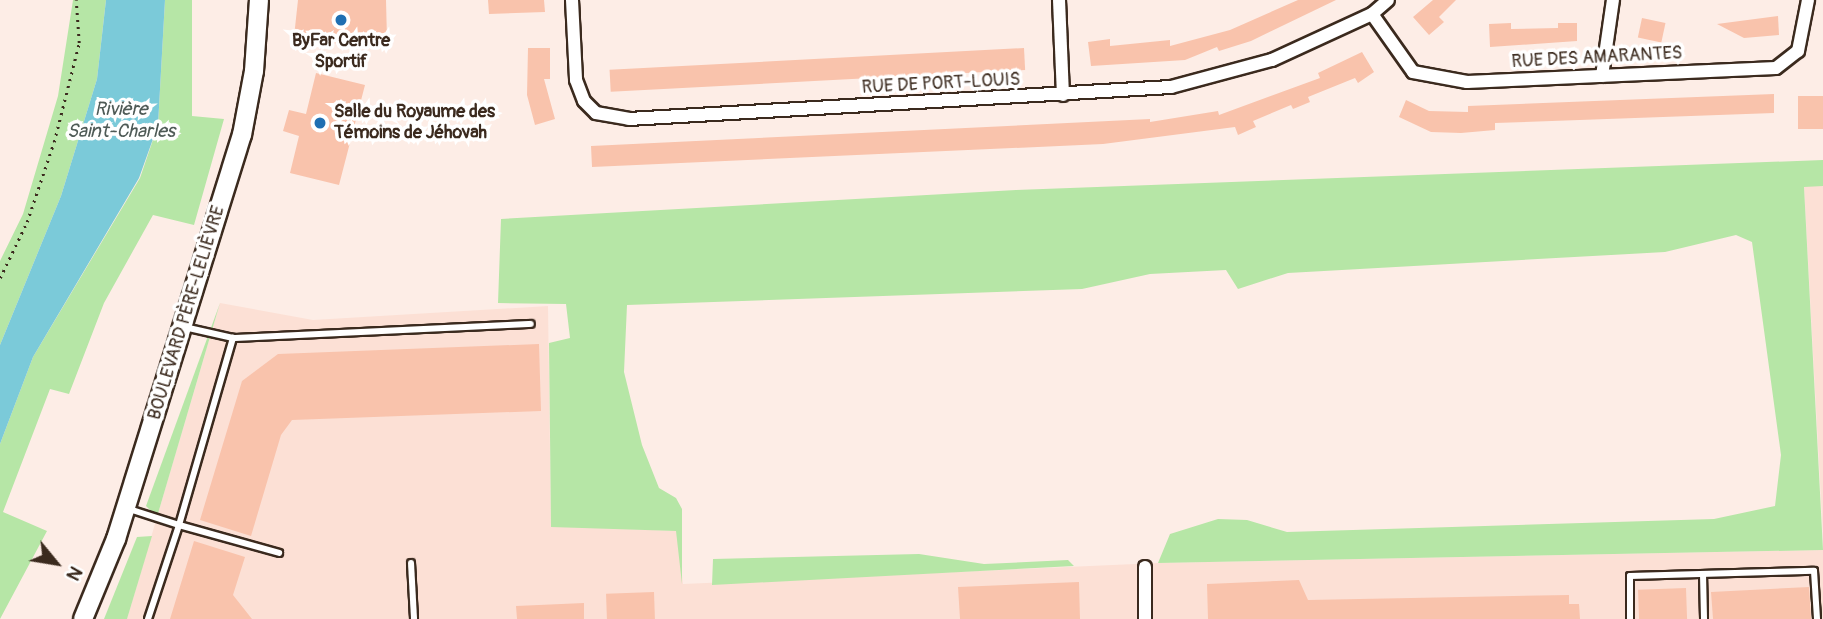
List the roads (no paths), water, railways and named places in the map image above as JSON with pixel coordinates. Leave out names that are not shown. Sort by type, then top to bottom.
[{"type":"main road","name":"BOULEVARD PÈRE-LELIÈVRE","points":[[83,619],[101,582],[126,508],[244,127],[254,71],[260,0]]},
{"type":"street","name":"RUE DE PORT-LOUIS","points":[[572,0],[576,80],[584,101],[610,117],[1126,93],[1223,76],[1272,60],[1372,14],[1388,0]]},
{"type":"street","points":[[1059,0],[1063,95]]},
{"type":"street","points":[[1602,76],[1613,0]]},
{"type":"street","name":"RUE DES AMARANTES","points":[[1372,14],[1401,59],[1413,72],[1434,79],[1467,82],[1776,68],[1797,51],[1808,0]]},
{"type":"street","points":[[1145,567],[1146,619]]},
{"type":"lane","points":[[182,327],[233,338],[531,324]]},
{"type":"lane","points":[[148,619],[179,525],[233,338]]},
{"type":"lane","points":[[126,508],[279,553]]},
{"type":"lane","points":[[411,563],[414,619]]},
{"type":"lane","points":[[1630,619],[1630,576],[1814,571],[1817,619]]},
{"type":"lane","points":[[1703,573],[1704,619]]},
{"type":"water","name":"Rivière Saint-Charles","points":[[106,0],[165,0],[158,125],[139,178],[33,357],[0,444],[0,345],[61,196],[97,79]]},
{"type":"place","name":"ByFar Centre Sportif","points":[[341,20]]},
{"type":"place","name":"Salle du Royaume des Témoins de Jéhovah","points":[[320,123]]}]
